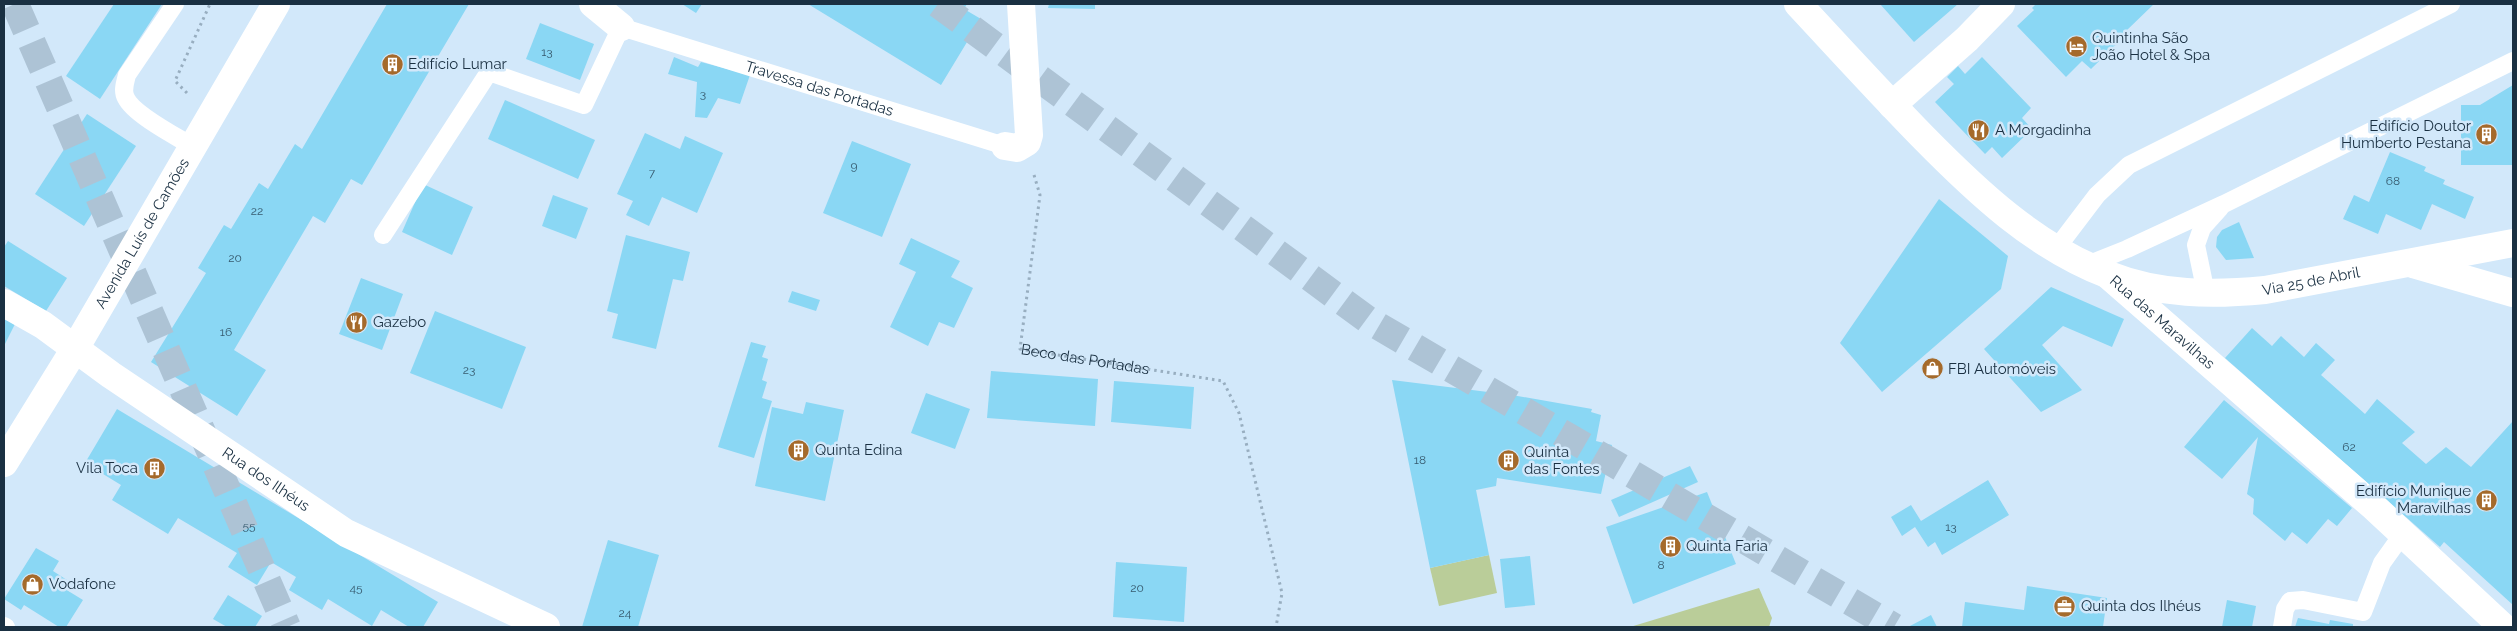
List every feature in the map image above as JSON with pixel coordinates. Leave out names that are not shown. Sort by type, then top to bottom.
[{"type":"street","name":"Avenida Luís de Camões","points":[[4,463],[76,347],[276,4]]},
{"type":"street","name":"Travessa das Portadas","points":[[593,4],[620,27]]},
{"type":"street","points":[[1011,147],[1027,142],[1029,135],[1021,4]]},
{"type":"street","name":"Rua das Maravilhas","points":[[1798,4],[1892,106],[1992,204],[2032,235],[2098,270],[2374,507],[2503,627]]},
{"type":"street","points":[[1892,106],[1967,39],[2001,4]]},
{"type":"street","name":"Via 25 de Abril","points":[[2098,270],[2170,290],[2206,293],[2266,290],[2513,243]]},
{"type":"street","points":[[2409,263],[2513,293]]},
{"type":"street","name":"Rua dos Ilhéus","points":[[4,304],[43,325],[76,347],[111,375],[346,533],[546,627]]},
{"type":"lane","points":[[175,4],[127,75],[124,88],[126,99],[142,115],[192,146]]},
{"type":"lane","points":[[2056,249],[2097,195],[2129,165],[2451,4]]},
{"type":"lane","points":[[383,235],[490,72],[584,105],[620,27]]},
{"type":"lane","name":"Travessa das Portadas","points":[[620,27],[1011,147]]},
{"type":"lane","points":[[2098,270],[2127,249],[2224,204],[2513,61]]},
{"type":"lane","points":[[2206,293],[2196,245],[2202,228],[2224,204]]},
{"type":"lane","points":[[2282,627],[2286,609],[2290,602],[2303,600],[2363,612],[2382,562],[2402,535]]},
{"type":"path","points":[[187,94],[175,81],[210,4]]},
{"type":"path","name":"Beco das Portadas","points":[[1011,147],[1034,175],[1040,195],[1020,349],[1223,382],[1239,413],[1282,593],[1276,627]]},
{"type":"green space","points":[[1489,555],[1497,593],[1439,606],[1430,568]]},
{"type":"green space","points":[[1759,588],[1772,618],[1769,627],[1630,627]]},
{"type":"building","points":[[114,4],[162,4],[100,99],[66,76]]},
{"type":"building","points":[[387,4],[469,4],[362,185],[351,179],[325,223],[313,216],[234,350],[266,370],[237,416],[151,362],[206,273],[198,268],[224,225],[231,229],[259,183],[268,189],[295,144],[302,149]]},
{"type":"building","points":[[682,4],[702,4],[696,13]]},
{"type":"building","points":[[808,4],[967,4],[964,9],[981,19],[941,85]]},
{"type":"building","points":[[1049,4],[1095,4],[1095,9],[1048,8]]},
{"type":"building","points":[[1880,4],[1958,4],[1914,42]]},
{"type":"building","name":"Quintinha São João Hotel & Spa","points":[[2036,4],[2154,4],[2126,31],[2128,33],[2091,69],[2082,61],[2066,77],[2017,26],[2034,10],[2032,8]]},
{"type":"building","points":[[540,23],[594,44],[580,80],[526,59]]},
{"type":"building","points":[[674,57],[698,67],[701,62],[750,75],[740,104],[718,98],[707,118],[695,117],[697,82],[668,74]]},
{"type":"building","points":[[1982,57],[2031,108],[2022,118],[2032,129],[2002,158],[1992,147],[1985,154],[1935,102],[1954,84],[1947,77],[1958,66],[1965,74]]},
{"type":"building","name":"Edifício Doutor Humberto Pestana","points":[[2513,85],[2513,165],[2461,165],[2461,105],[2480,105]]},
{"type":"building","points":[[505,100],[595,140],[578,179],[488,139]]},
{"type":"building","points":[[87,114],[136,146],[84,226],[35,194]]},
{"type":"building","points":[[645,133],[680,149],[685,136],[723,153],[697,213],[662,197],[649,226],[626,215],[633,201],[617,194]]},
{"type":"building","points":[[852,141],[911,164],[882,237],[823,213]]},
{"type":"building","points":[[2390,152],[2426,167],[2424,171],[2445,180],[2443,184],[2474,197],[2465,219],[2432,204],[2421,230],[2386,214],[2378,234],[2343,219],[2354,195],[2369,202]]},
{"type":"building","points":[[423,184],[473,207],[452,255],[402,232]]},
{"type":"building","points":[[553,195],[588,208],[576,239],[542,226]]},
{"type":"building","points":[[1939,199],[2008,256],[2001,289],[1882,392],[1840,343]]},
{"type":"building","points":[[2239,222],[2254,258],[2226,260],[2216,247],[2217,237],[2222,230]]},
{"type":"building","points":[[626,235],[690,252],[683,281],[673,279],[656,349],[612,338],[618,314],[607,311]]},
{"type":"building","points":[[911,238],[960,261],[951,277],[973,288],[954,328],[939,322],[928,346],[890,327],[916,272],[899,264]]},
{"type":"building","points":[[8,241],[67,278],[46,311],[4,286],[4,247]]},
{"type":"building","points":[[361,278],[403,294],[382,350],[339,334]]},
{"type":"building","points":[[2051,287],[2124,319],[2112,347],[2063,326],[2042,345],[2082,390],[2041,412],[1984,349]]},
{"type":"building","points":[[792,291],[820,300],[816,311],[788,302]]},
{"type":"building","points":[[435,311],[526,347],[502,409],[410,373]]},
{"type":"building","points":[[4,319],[15,324],[4,346]]},
{"type":"building","points":[[2252,328],[2272,346],[2281,336],[2304,357],[2316,343],[2335,360],[2321,375],[2365,414],[2377,399],[2415,432],[2402,443],[2426,464],[2446,447],[2471,467],[2513,421],[2513,605],[2444,542],[2440,547],[2225,358]]},
{"type":"building","points":[[751,342],[766,346],[762,357],[768,359],[762,380],[767,382],[762,398],[772,401],[754,458],[718,447]]},
{"type":"building","points":[[991,371],[1098,379],[1095,426],[987,418]]},
{"type":"building","name":"Quinta das Fontes","points":[[1392,380],[1512,395],[1592,409],[1591,412],[1601,415],[1596,441],[1612,445],[1601,494],[1497,478],[1496,486],[1476,490],[1489,555],[1430,568]]},
{"type":"building","points":[[1114,381],[1194,387],[1191,429],[1111,422]]},
{"type":"building","points":[[926,393],[970,409],[955,449],[911,433]]},
{"type":"building","points":[[2224,400],[2352,508],[2337,526],[2328,519],[2307,544],[2292,532],[2285,541],[2253,514],[2254,499],[2247,494],[2258,437],[2222,479],[2184,447]]},
{"type":"building","name":"Quinta Edina","points":[[806,402],[844,410],[825,501],[755,486],[772,407],[803,414]]},
{"type":"building","points":[[117,409],[438,602],[423,627],[409,627],[381,610],[372,626],[328,599],[322,610],[289,590],[296,577],[271,562],[257,585],[228,567],[237,553],[178,518],[168,534],[112,500],[121,485],[85,463]]},
{"type":"building","points":[[1690,466],[1698,482],[1619,517],[1611,500]]},
{"type":"building","points":[[1988,480],[2009,515],[1942,555],[1935,542],[1928,547],[1915,527],[1902,536],[1891,517],[1911,505],[1921,521]]},
{"type":"building","name":"Quinta Faria","points":[[1707,492],[1736,564],[1633,604],[1606,527]]},
{"type":"building","points":[[608,540],[659,555],[638,627],[582,627]]},
{"type":"building","points":[[36,548],[59,561],[53,571],[70,582],[65,589],[83,600],[66,627],[59,627],[24,605],[21,610],[4,599]]},
{"type":"building","points":[[1530,556],[1535,605],[1505,608],[1500,559]]},
{"type":"building","points":[[1116,562],[1187,567],[1184,622],[1113,617]]},
{"type":"building","name":"Quinta dos Ilhéus","points":[[2027,586],[2107,598],[2103,627],[1962,627],[1965,602],[2024,610]]},
{"type":"building","points":[[228,595],[262,616],[255,627],[227,627],[213,619]]},
{"type":"building","points":[[2227,600],[2256,606],[2252,627],[2222,627]]},
{"type":"building","points":[[1931,615],[1937,627],[1908,627]]},
{"type":"building","points":[[2298,618],[2329,624],[2330,620],[2353,624],[2353,627],[2295,627]]},
{"type":"tunnel","points":[[15,4],[287,627]]},
{"type":"tunnel","points":[[938,4],[1368,320],[1894,627]]},
{"type":"place","name":"Quintinha São João Hotel & Spa","points":[[2076,47]]},
{"type":"place","name":"Edifício Lumar","points":[[392,64]]},
{"type":"place","name":"A Morgadinha","points":[[1979,130]]},
{"type":"place","name":"Edifício Doutor Humberto Pestana","points":[[2487,135]]},
{"type":"place","name":"Gazebo","points":[[357,322]]},
{"type":"place","name":"FBI Automóveis","points":[[1932,369]]},
{"type":"place","name":"Quinta Edina","points":[[799,450]]},
{"type":"place","name":"Quinta das Fontes","points":[[1508,461]]},
{"type":"place","name":"Vila Toca","points":[[154,468]]},
{"type":"place","name":"Edifício Munique Maravilhas","points":[[2487,500]]},
{"type":"place","name":"Quinta Faria","points":[[1670,546]]},
{"type":"place","name":"Vodafone","points":[[33,584]]},
{"type":"place","name":"Quinta dos Ilhéus","points":[[2065,606]]}]
